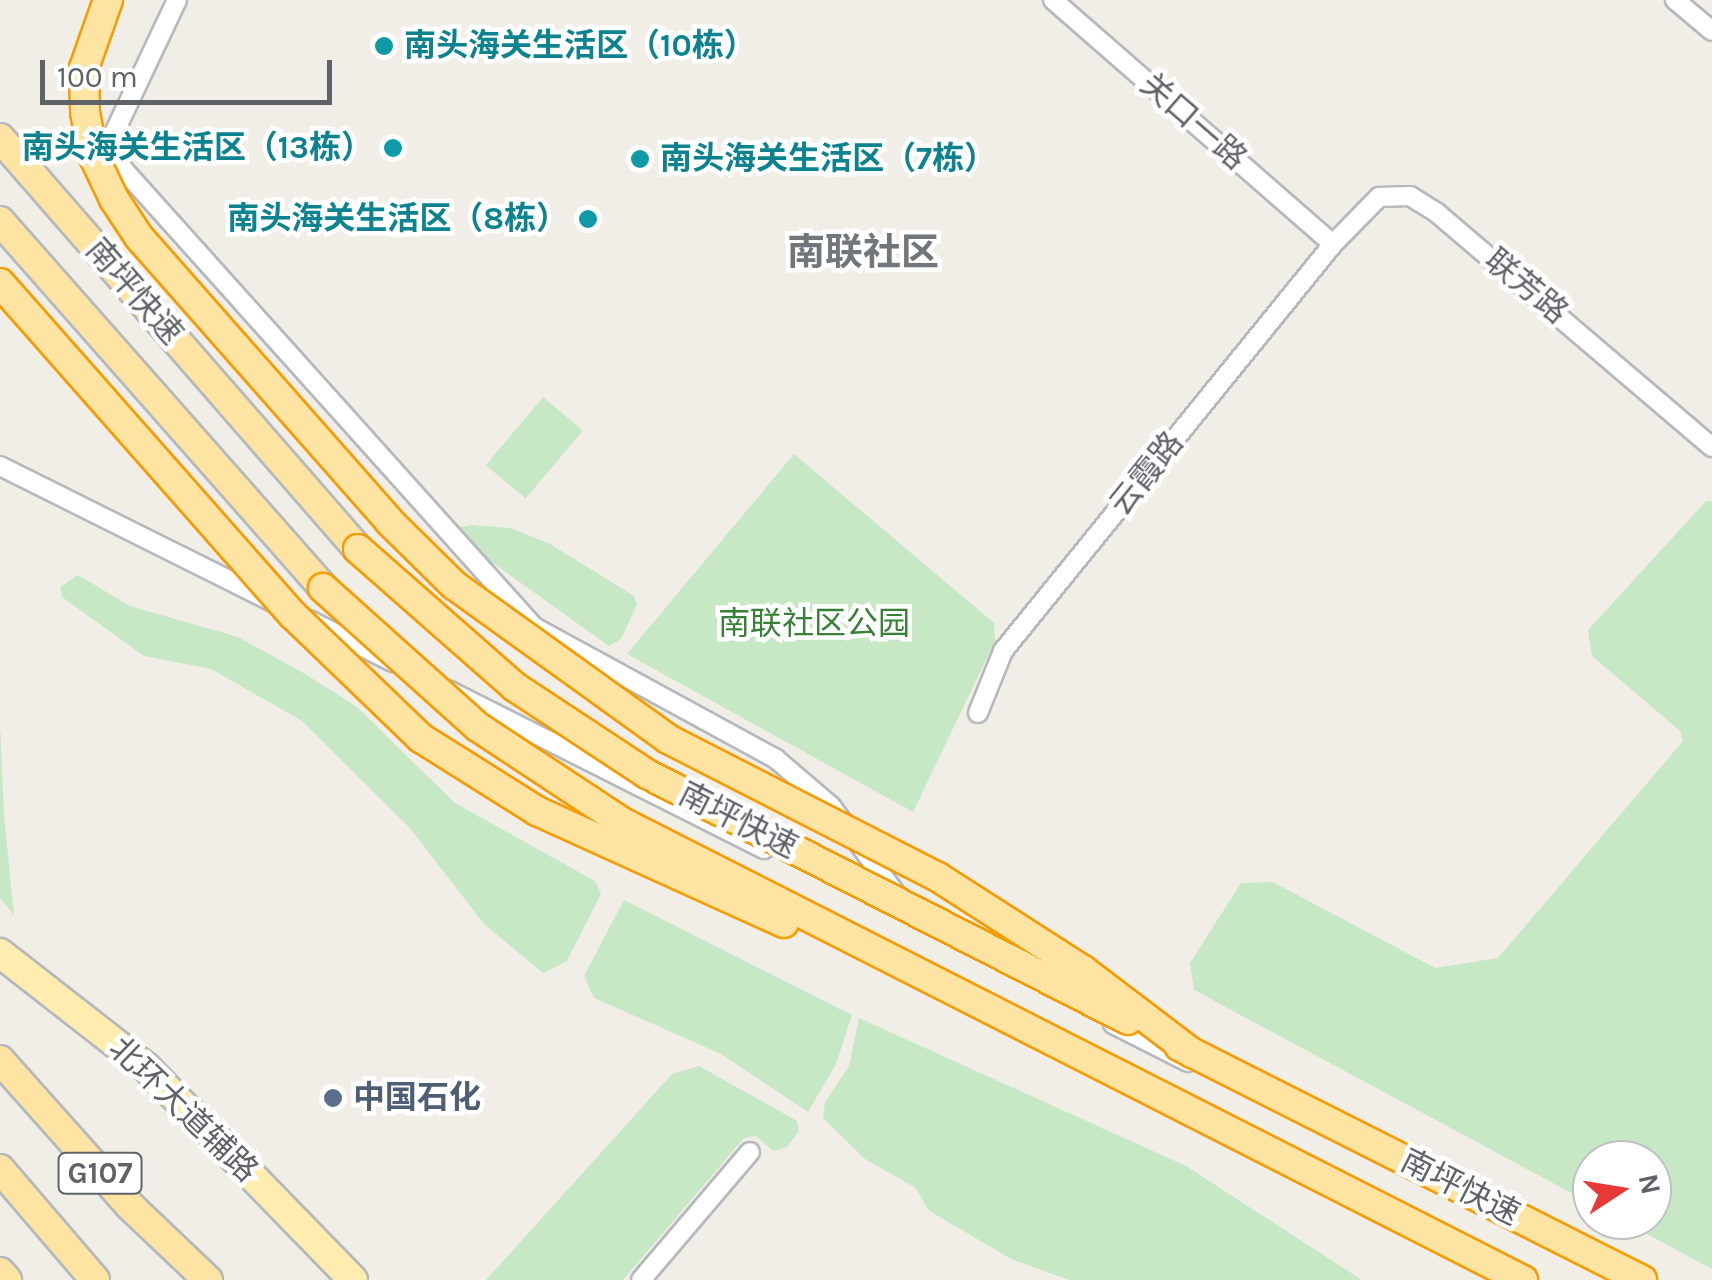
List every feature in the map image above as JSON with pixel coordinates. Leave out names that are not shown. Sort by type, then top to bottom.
[{"type":"highway","points":[[108,0],[84,68],[85,112],[93,155],[114,199],[139,236],[336,461],[454,585],[624,710],[740,778],[953,886],[1084,970],[1192,1053]]},
{"type":"highway","name":"南坪快速","points":[[0,138],[358,549],[515,687],[647,774],[1642,1280]]},
{"type":"highway","name":"南坪快速","points":[[0,221],[323,588],[392,656],[478,727],[593,804],[891,961],[1523,1280]]},
{"type":"highway","points":[[0,284],[293,615],[421,738],[608,846],[714,896],[891,961]]},
{"type":"highway","name":"G107","points":[[0,1060],[129,1206],[208,1280]]},
{"type":"highway","name":"G107","points":[[0,1169],[94,1280]]},
{"type":"highway","points":[[0,1272],[7,1280]]},
{"type":"main road","name":"北环大道辅路","points":[[0,953],[146,1067],[353,1280]]},
{"type":"street","points":[[177,0],[106,150],[534,628],[776,759],[810,785],[918,926]]},
{"type":"street","name":"关口一路","points":[[1053,0],[1333,244]]},
{"type":"street","points":[[1675,0],[1712,31]]},
{"type":"street","name":"联芳路","points":[[1333,244],[1378,197],[1400,194],[1422,202],[1712,447]]},
{"type":"street","name":"云霞路","points":[[978,714],[1004,652],[1333,244]]},
{"type":"street","points":[[0,466],[1626,1280]]},
{"type":"street","points":[[641,1280],[750,1152]]},
{"type":"green space","points":[[543,397],[583,430],[526,499],[486,465]]},
{"type":"green space","name":"南联社区公园","points":[[794,454],[994,623],[995,641],[913,812],[627,654]]},
{"type":"green space","points":[[1706,501],[1712,501],[1712,1269],[1658,1240],[1672,1240],[1672,1140],[1572,1140],[1572,1193],[1194,990],[1190,963],[1241,883],[1273,882],[1435,968],[1498,958],[1683,741],[1680,731],[1592,656],[1588,630]]},
{"type":"green space","points":[[460,527],[511,528],[550,544],[634,596],[637,605],[621,639],[609,646],[465,543]]},
{"type":"green space","points":[[78,575],[130,606],[238,637],[307,675],[357,707],[455,803],[595,881],[601,894],[567,961],[543,973],[484,924],[409,827],[302,721],[211,669],[144,656],[62,597],[60,587]]},
{"type":"green space","points":[[0,724],[4,815],[14,915],[0,898]]},
{"type":"green space","points":[[624,900],[852,1015],[836,1064],[808,1112],[719,1053],[594,998],[584,976]]},
{"type":"green space","points":[[859,1018],[1186,1166],[1362,1280],[1069,1280],[1011,1259],[928,1210],[916,1188],[865,1159],[823,1118],[825,1102],[849,1066]]},
{"type":"green space","points":[[699,1066],[797,1121],[799,1131],[787,1147],[773,1151],[756,1136],[744,1138],[623,1280],[486,1280],[672,1074]]},
{"type":"place","name":"南头海关生活区（10栋）","points":[[384,46]]},
{"type":"place","name":"南头海关生活区（13栋）","points":[[393,148]]},
{"type":"place","name":"南头海关生活区（7栋）","points":[[640,159]]},
{"type":"place","name":"南头海关生活区（8栋）","points":[[588,219]]},
{"type":"place","name":"中国石化","points":[[333,1098]]},
{"type":"district","name":"南联社区","points":[[863,253]]}]
